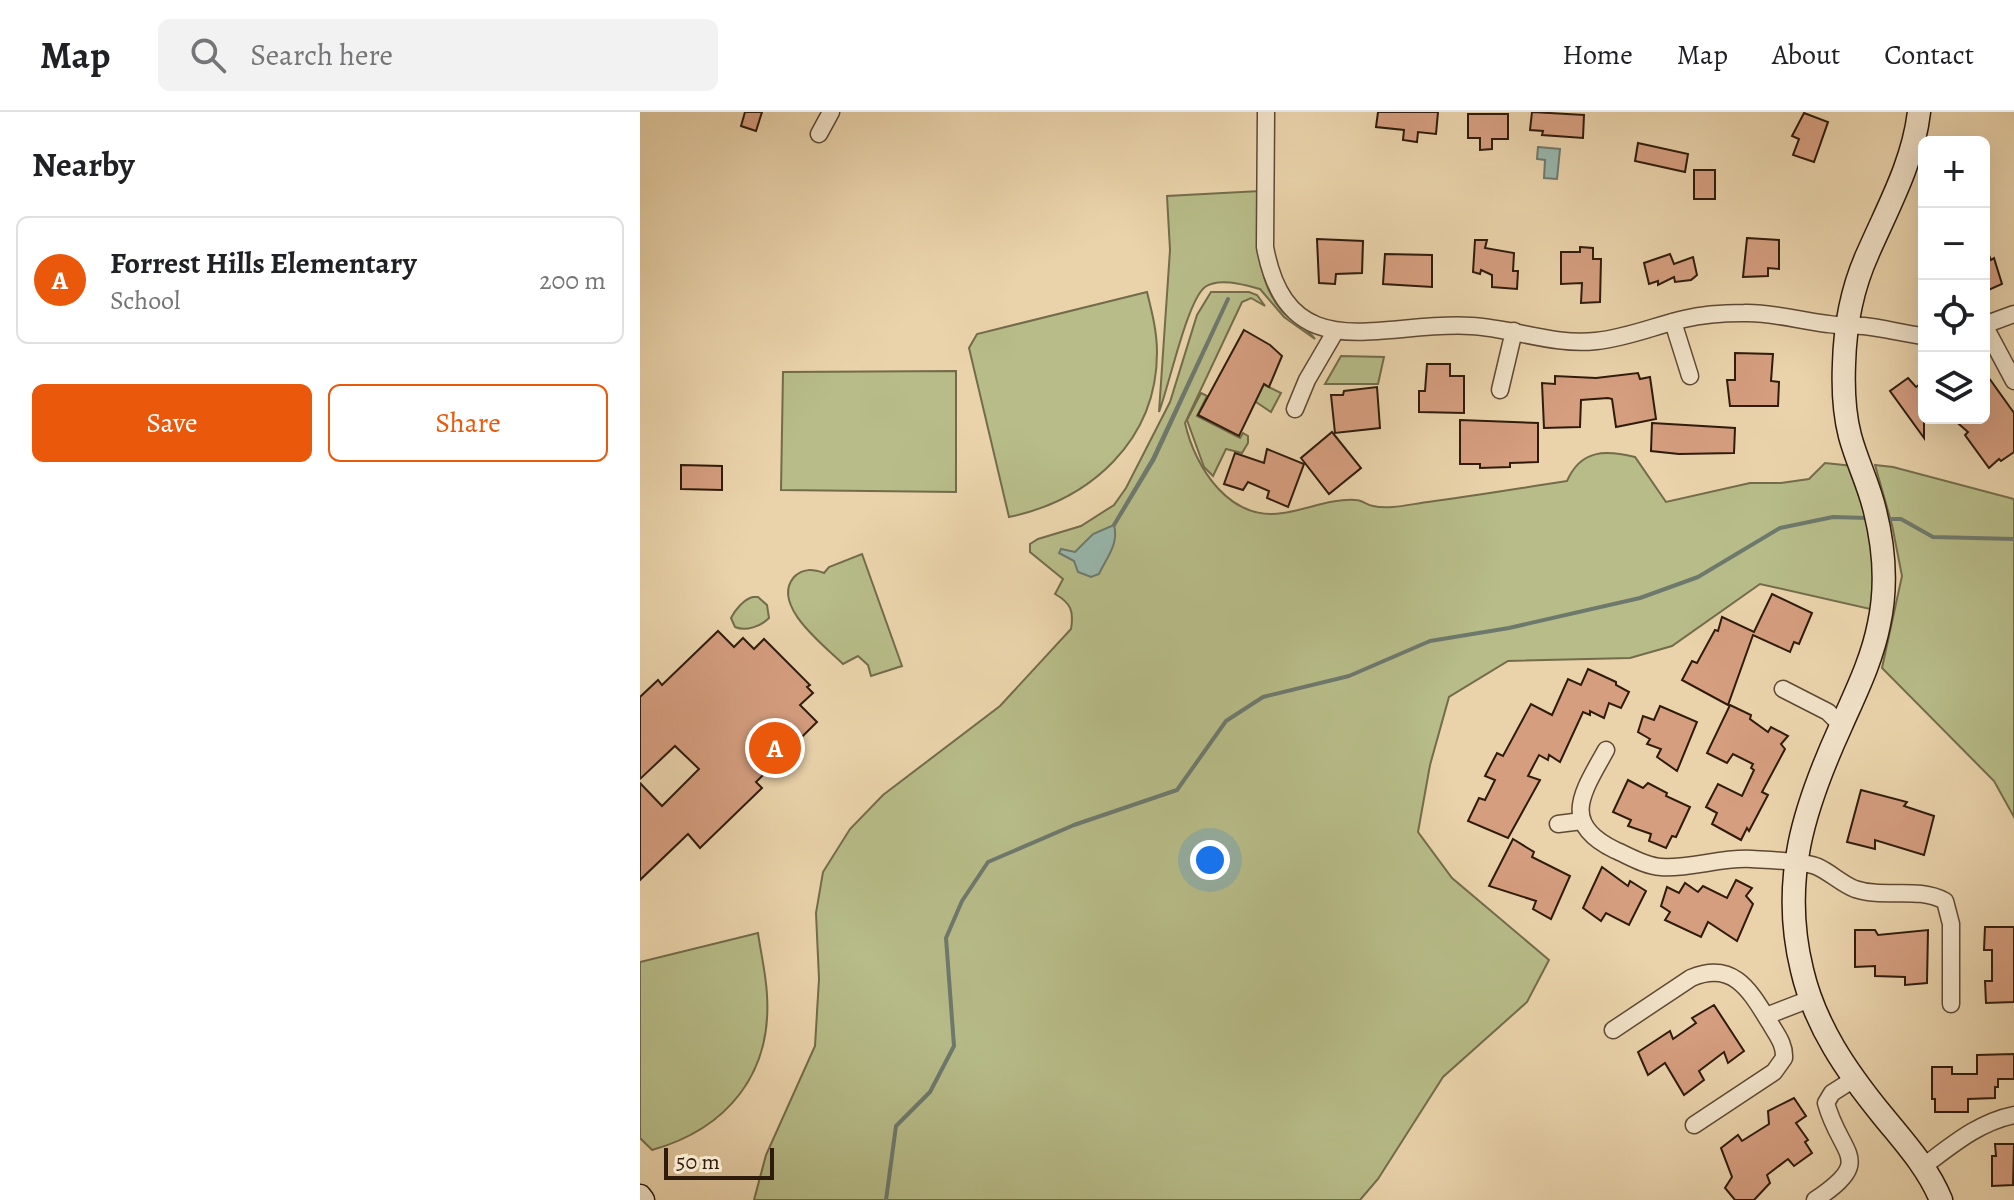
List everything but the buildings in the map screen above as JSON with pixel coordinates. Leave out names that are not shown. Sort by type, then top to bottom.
[{"type":"street","points":[[819,134],[831,112]]},
{"type":"street","points":[[1266,112],[1265,247],[1274,284],[1289,307],[1315,325],[1335,332],[1455,324],[1514,331],[1563,342],[1593,342],[1623,338],[1673,322],[1748,312],[1846,326],[1867,326],[1918,336]]},
{"type":"street","points":[[1904,172],[1908,112]]},
{"type":"street","points":[[1919,112],[1904,172],[1868,254],[1846,326],[1843,367],[1850,435],[1877,518],[1882,545],[1884,584],[1880,622],[1871,660],[1806,812],[1795,863],[1793,896],[1795,932],[1810,999],[1825,1033],[1854,1079],[1924,1166],[1941,1200]]},
{"type":"street","points":[[1990,323],[2014,314]]},
{"type":"street","points":[[1673,322],[1690,376]]},
{"type":"street","points":[[1500,390],[1514,331]]},
{"type":"street","points":[[1295,409],[1307,380],[1335,332]]},
{"type":"street","points":[[1990,336],[2014,381]]},
{"type":"street","points":[[1783,689],[1828,712],[1841,725]]},
{"type":"street","points":[[1606,750],[1582,798],[1582,821],[1594,839],[1626,855],[1661,867],[1751,858],[1815,865],[1854,889],[1931,894],[1945,901],[1951,924],[1951,1004]]},
{"type":"street","points":[[1558,824],[1582,821]]},
{"type":"street","points":[[1613,1030],[1691,978],[1715,972],[1737,979],[1747,988],[1784,1050],[1781,1065],[1694,1125]]},
{"type":"street","points":[[1766,1016],[1810,999]]},
{"type":"street","points":[[1815,1200],[1848,1174],[1851,1161],[1826,1103],[1832,1093],[1854,1079]]},
{"type":"street","points":[[1924,1166],[1988,1122],[2014,1115]]},
{"type":"green space","points":[[1260,191],[1260,254],[1266,284],[1282,311],[1315,339],[1284,317],[1260,289],[1232,283],[1211,284],[1198,295],[1192,309],[1159,412],[1170,250],[1167,196]]},
{"type":"green space","points":[[1147,292],[1157,344],[1154,384],[1145,413],[1132,439],[1113,462],[1066,497],[1009,517],[969,348],[977,334]]},
{"type":"green space","points":[[1211,292],[1249,292],[1257,295],[1265,306],[1251,298],[1242,302],[1185,423],[1206,474],[1231,500],[1247,509],[1264,514],[1283,513],[1347,500],[1393,507],[1567,481],[1579,463],[1587,457],[1604,453],[1635,457],[1666,502],[1750,483],[1809,479],[1825,463],[1853,466],[1892,614],[1760,584],[1672,646],[1630,658],[1508,661],[1449,697],[1430,765],[1418,832],[1452,878],[1549,960],[1527,1002],[1443,1077],[1378,1179],[1360,1200],[754,1200],[766,1155],[815,1046],[819,979],[816,913],[823,872],[850,829],[883,795],[1000,706],[1071,629],[1070,608],[1055,594],[1063,579],[1030,552],[1030,544],[1081,526],[1114,505],[1126,488],[1170,402],[1197,315]]},
{"type":"green space","points":[[1341,356],[1384,357],[1378,384],[1325,384]]},
{"type":"green space","points":[[956,371],[956,492],[781,490],[783,372]]},
{"type":"green space","points":[[1256,381],[1281,393],[1271,412],[1247,396]]},
{"type":"green space","points":[[1201,393],[1207,396],[1197,416],[1240,438],[1243,433],[1248,436],[1242,453],[1226,449],[1213,476],[1204,467],[1187,420]]},
{"type":"green space","points":[[1875,465],[2014,499],[2014,817],[1994,781],[1882,668],[1902,576]]},
{"type":"green space","points":[[862,554],[902,666],[871,676],[868,665],[858,656],[843,664],[824,647],[794,612],[788,588],[801,572],[824,573],[829,567]]},
{"type":"green space","points":[[758,597],[767,605],[769,618],[753,627],[735,627],[731,618],[737,608]]},
{"type":"green space","points":[[758,933],[766,987],[767,1023],[762,1050],[753,1073],[723,1113],[679,1141],[652,1150],[640,1138],[640,962]]},
{"type":"water","points":[[1538,147],[1560,149],[1557,179],[1544,178],[1545,160],[1537,159]]},
{"type":"water","points":[[1114,525],[1114,544],[1099,574],[1091,577],[1078,572],[1074,561],[1059,553],[1061,549],[1075,552],[1093,534]]},
{"type":"waterway","points":[[1228,299],[1154,459],[1114,525],[1153,459],[1228,299]]},
{"type":"waterway","points":[[886,1200],[896,1126],[930,1092],[954,1046],[946,938],[962,901],[988,862],[1074,825],[1177,790],[1226,721],[1263,697],[1349,676],[1430,641],[1509,628],[1640,598],[1698,577],[1780,528],[1833,517],[1868,518]]},
{"type":"waterway","points":[[1885,519],[1901,519],[1933,537],[2014,539]]},
{"type":"place","name":"Forrest Hills Elementary","points":[[775,748]]}]
